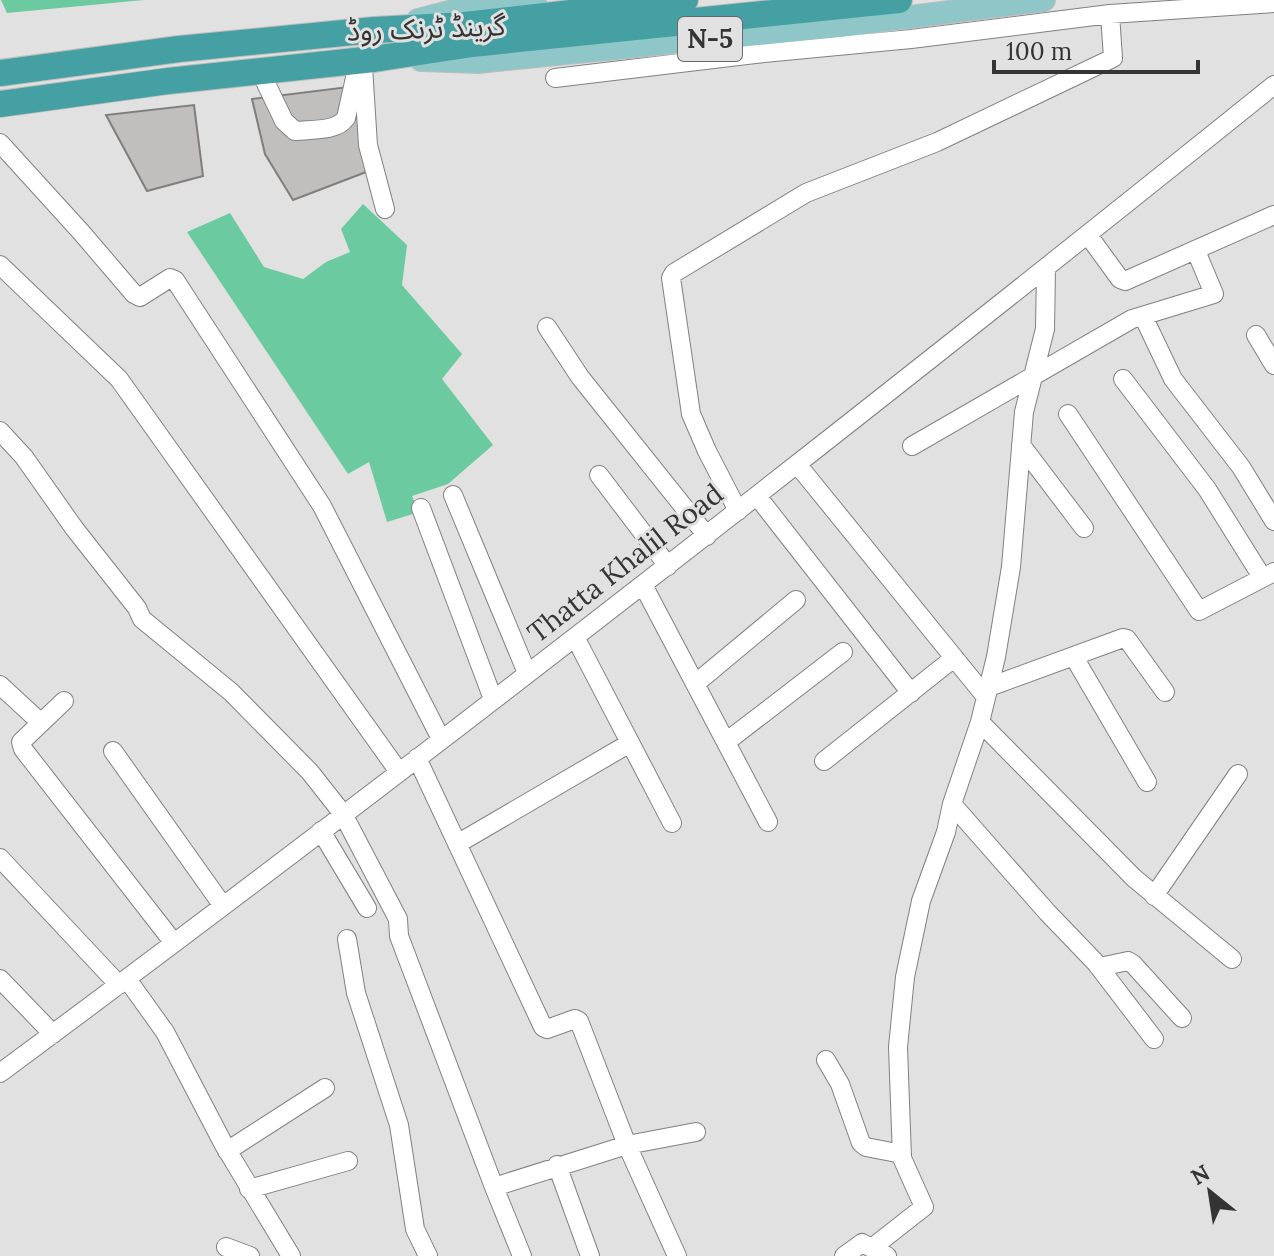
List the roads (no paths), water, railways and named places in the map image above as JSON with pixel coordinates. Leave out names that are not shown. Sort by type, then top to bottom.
[{"type":"highway","points":[[374,30],[465,25],[685,0]]},
{"type":"highway","points":[[365,60],[472,44],[899,0]]},
{"type":"highway","name":"گرینڈ ٹرنک روڈ","points":[[10,72],[179,49],[374,30]]},
{"type":"highway","name":"گرینڈ ٹرنک روڈ","points":[[11,102],[365,60]]},
{"type":"highway","points":[[10,72],[11,102]]},
{"type":"main road","name":"گرینڈ ٹرنک روڈ","points":[[374,30],[464,8],[535,0]]},
{"type":"main road","name":"گرینڈ ٹرنک روڈ","points":[[365,60],[478,62],[839,36],[1044,0]]},
{"type":"street","points":[[555,78],[839,36],[911,39],[1110,14],[1274,3]]},
{"type":"street","points":[[738,511],[691,414],[671,278],[674,273],[806,193],[937,142],[1113,58],[1110,14]]},
{"type":"street","points":[[260,71],[290,128],[295,131],[334,127],[346,118],[365,60]]},
{"type":"street","points":[[365,60],[368,145],[385,209]]},
{"type":"street","name":"Thatta Khalil Road","points":[[0,1073],[707,536],[1274,85]]},
{"type":"street","points":[[0,143],[134,294],[140,297],[170,278],[175,280],[322,506],[441,739]]},
{"type":"street","points":[[1088,235],[1120,279],[1125,281],[1274,215]]},
{"type":"street","points":[[912,446],[1132,319],[1214,294],[1196,251]]},
{"type":"street","points":[[0,265],[119,379],[399,772]]},
{"type":"street","points":[[844,1256],[862,1243],[880,1252],[924,1207],[902,1154],[898,1047],[905,977],[921,901],[980,722],[996,657],[1011,567],[1024,412],[1045,329],[1046,269]]},
{"type":"street","points":[[1143,316],[1173,379],[1241,467],[1274,521]]},
{"type":"street","points":[[547,327],[580,377],[707,536]]},
{"type":"street","points":[[1256,335],[1274,365]]},
{"type":"street","points":[[1068,414],[1199,611],[1268,574],[1123,379]]},
{"type":"street","points":[[0,431],[24,457],[74,528],[137,608],[142,619],[231,692],[310,772],[343,814],[398,919],[399,936],[522,1256]]},
{"type":"street","points":[[1021,445],[1084,528]]},
{"type":"street","points":[[797,464],[954,658],[987,692]]},
{"type":"street","points":[[599,475],[668,566]]},
{"type":"street","points":[[453,495],[527,673]]},
{"type":"street","points":[[757,496],[911,693]]},
{"type":"street","points":[[421,508],[493,699]]},
{"type":"street","points":[[643,585],[768,822]]},
{"type":"street","points":[[695,684],[796,600]]},
{"type":"street","points":[[575,637],[672,823]]},
{"type":"street","points":[[987,692],[1127,639],[1165,692]]},
{"type":"street","points":[[726,742],[843,652]]},
{"type":"street","points":[[1074,657],[1147,782]]},
{"type":"street","points":[[824,761],[954,658]]},
{"type":"street","points":[[0,685],[40,722]]},
{"type":"street","points":[[64,701],[21,742],[23,749],[174,943]]},
{"type":"street","points":[[980,722],[1134,878],[1232,959]]},
{"type":"street","points":[[457,844],[630,743]]},
{"type":"street","points":[[113,751],[223,906]]},
{"type":"street","points":[[417,758],[543,1027],[547,1029],[575,1019],[579,1021],[627,1145],[677,1256]]},
{"type":"street","points":[[1154,896],[1238,774]]},
{"type":"street","points":[[952,804],[1100,967],[1154,1039]]},
{"type":"street","points":[[321,831],[367,908]]},
{"type":"street","points":[[0,858],[123,982],[165,1032],[227,1151],[291,1256]]},
{"type":"street","points":[[347,939],[356,993],[399,1125],[415,1229],[428,1256]]},
{"type":"street","points":[[1100,967],[1128,961],[1133,964],[1182,1018]]},
{"type":"street","points":[[0,979],[53,1034]]},
{"type":"street","points":[[826,1060],[850,1108],[861,1143],[866,1147],[902,1154]]},
{"type":"street","points":[[227,1151],[325,1088]]},
{"type":"street","points":[[494,1187],[627,1145],[696,1132]]},
{"type":"street","points":[[249,1189],[348,1161]]},
{"type":"street","points":[[557,1165],[590,1256]]},
{"type":"street","points":[[226,1247],[250,1256]]}]
